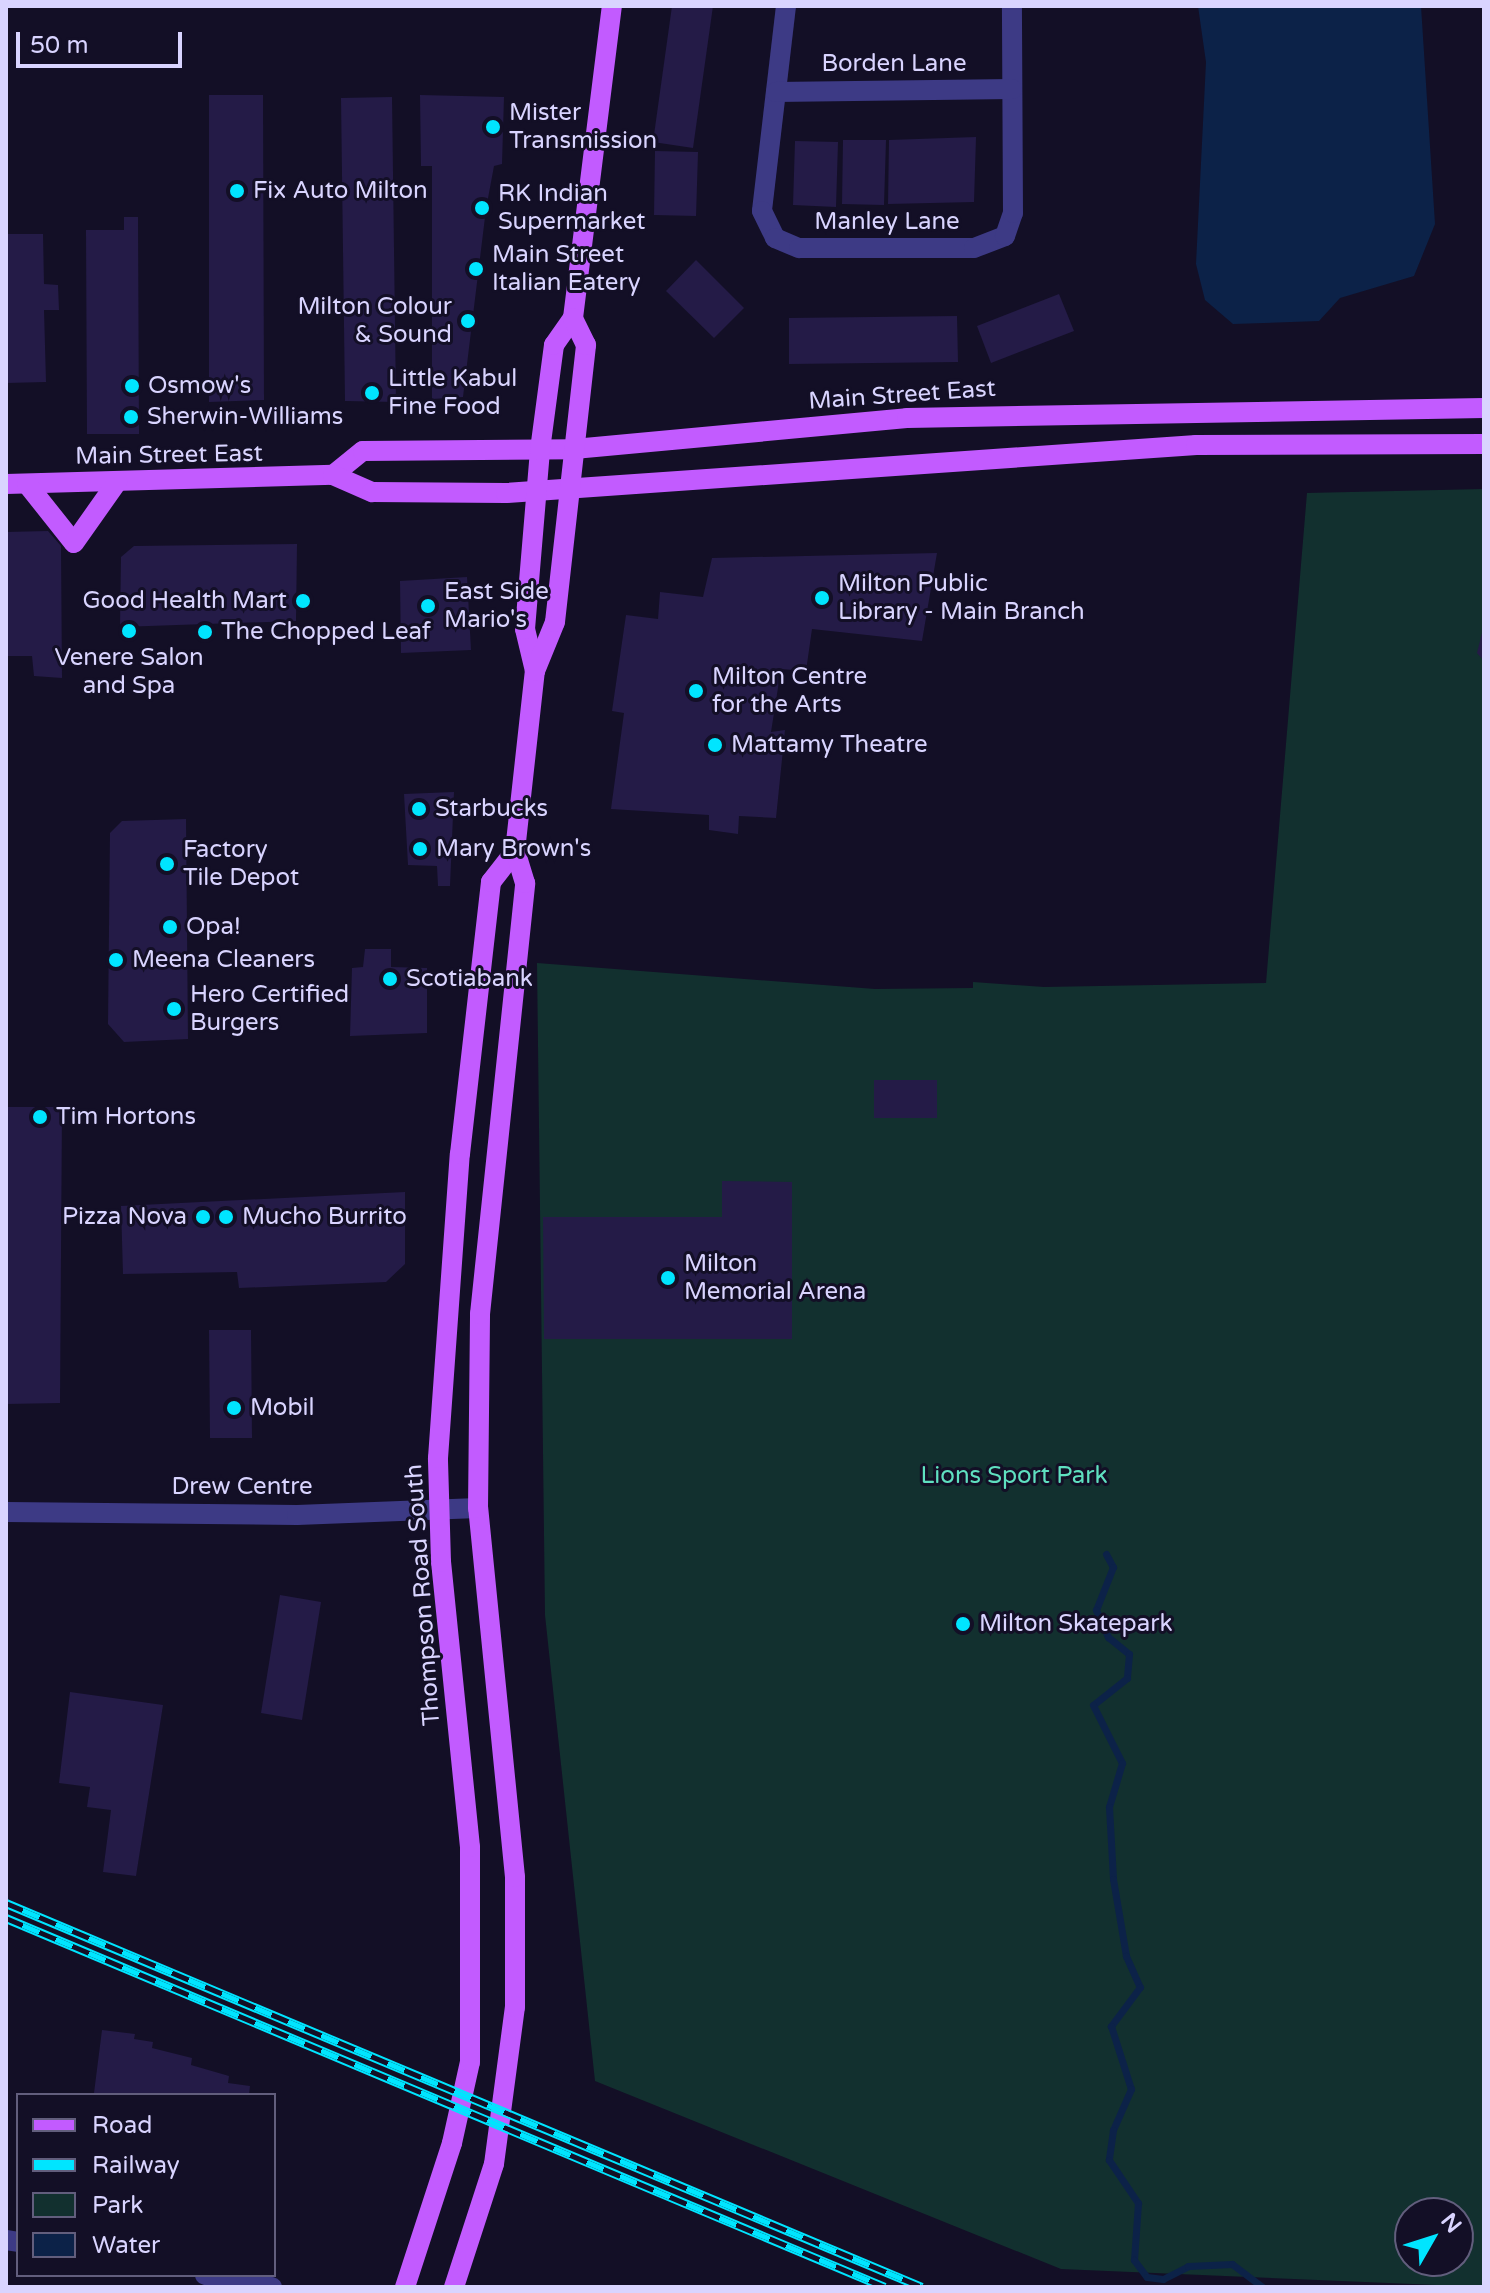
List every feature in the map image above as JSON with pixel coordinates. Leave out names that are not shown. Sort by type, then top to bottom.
[{"type":"main road","points":[[535,671],[525,629],[539,459],[554,345],[573,318],[612,6]]},
{"type":"main road","points":[[454,2287],[494,2164],[515,2007],[515,1877],[478,1508],[480,1314],[525,883],[515,851],[535,671],[555,622],[586,345],[573,318]]},
{"type":"main road","name":"Main Street East","points":[[333,475],[363,451],[539,459],[572,457],[907,418],[1484,408]]},
{"type":"main road","name":"Main Street East","points":[[16,484],[333,475],[372,492],[536,490],[1196,445],[1484,444]]},
{"type":"main road","points":[[16,484],[74,543],[117,482]]},
{"type":"main road","name":"Thompson Road South","points":[[405,2287],[452,2143],[470,2062],[470,1847],[439,1507],[460,1154],[491,882],[515,851]]},
{"type":"street","name":"Manley Lane","points":[[786,6],[762,211],[775,238],[799,248],[985,246],[1011,226],[1012,6]]},
{"type":"street","name":"Borden Lane","points":[[776,92],[1012,89]]},
{"type":"street","name":"Drew Centre","points":[[6,1512],[297,1515],[439,1507],[478,1508]]},
{"type":"street","points":[[216,2277],[272,2287]]},
{"type":"green space","name":"Lions Sport Park","points":[[1484,489],[1484,2287],[1061,2269],[595,2081],[545,1615],[537,963],[875,989],[973,988],[973,982],[1044,987],[1266,983],[1307,493]]},
{"type":"water","points":[[1198,6],[1421,6],[1435,224],[1414,276],[1340,298],[1319,321],[1233,324],[1205,300],[1196,264],[1206,62]]},
{"type":"building","points":[[672,6],[713,6],[693,148],[653,142]]},
{"type":"building","points":[[209,95],[263,95],[264,400],[209,402]]},
{"type":"building","points":[[420,95],[504,97],[502,164],[494,166],[486,209],[463,397],[432,399],[432,166],[421,166]]},
{"type":"building","points":[[392,97],[396,402],[345,401],[341,98]]},
{"type":"building","points":[[976,137],[974,202],[888,204],[889,140]]},
{"type":"building","points":[[843,140],[886,140],[884,205],[842,204]]},
{"type":"building","points":[[795,141],[838,142],[836,207],[793,205]]},
{"type":"building","points":[[655,151],[698,152],[696,216],[654,215]]},
{"type":"building","points":[[124,217],[138,217],[139,434],[87,434],[86,230],[124,230]]},
{"type":"building","points":[[6,234],[43,234],[44,284],[58,285],[59,310],[44,310],[46,382],[6,383]]},
{"type":"building","points":[[696,260],[744,308],[714,338],[666,291]]},
{"type":"building","points":[[1059,294],[1074,331],[991,363],[977,326]]},
{"type":"building","points":[[957,316],[958,362],[789,364],[789,318]]},
{"type":"building","points":[[48,531],[61,546],[62,678],[34,676],[32,656],[6,656],[6,532]]},
{"type":"building","points":[[297,544],[296,621],[120,627],[121,557],[134,546]]},
{"type":"building","name":"Milton Centre for the Arts","points":[[937,553],[922,641],[812,629],[806,671],[781,669],[771,732],[785,730],[776,818],[739,816],[738,834],[709,830],[709,815],[611,809],[624,713],[612,711],[626,615],[658,619],[660,592],[703,597],[712,558]]},
{"type":"building","points":[[467,577],[471,650],[401,653],[400,581]]},
{"type":"building","points":[[1484,625],[1484,661],[1477,653]]},
{"type":"building","points":[[454,792],[450,886],[438,886],[437,866],[408,865],[404,794]]},
{"type":"building","points":[[186,819],[188,1039],[124,1042],[108,1024],[110,833],[122,821]]},
{"type":"building","points":[[365,949],[391,949],[391,967],[427,968],[427,1033],[350,1036],[352,968],[363,967]]},
{"type":"building","points":[[874,1080],[937,1080],[937,1118],[874,1118]]},
{"type":"building","points":[[6,1107],[62,1107],[60,1403],[6,1404]]},
{"type":"building","name":"Milton Memorial Arena","points":[[722,1181],[792,1182],[792,1339],[544,1339],[543,1217],[722,1217]]},
{"type":"building","points":[[405,1192],[405,1264],[386,1282],[239,1288],[237,1272],[123,1274],[121,1206]]},
{"type":"building","points":[[209,1330],[251,1330],[252,1438],[210,1438]]},
{"type":"building","points":[[280,1595],[321,1602],[302,1720],[261,1713]]},
{"type":"building","points":[[70,1692],[163,1705],[136,1876],[103,1872],[111,1810],[87,1807],[90,1787],[59,1783]]},
{"type":"building","points":[[102,2030],[135,2034],[134,2039],[153,2042],[152,2048],[192,2058],[191,2065],[229,2076],[228,2083],[250,2086],[249,2093],[94,2093]]},
{"type":"waterway","points":[[1106,1554],[1113,1567],[1096,1610],[1108,1637],[1129,1654],[1127,1678],[1093,1705],[1122,1763],[1109,1807],[1113,1879],[1126,1956],[1140,1987],[1111,2026],[1131,2089],[1113,2130],[1109,2160],[1138,2203],[1134,2260],[1147,2277],[1163,2279],[1188,2266],[1232,2264],[1263,2287]]},
{"type":"railway","points":[[6,1903],[922,2287]]},
{"type":"railway","points":[[6,1918],[885,2287]]},
{"type":"place","name":"Mister Transmission","points":[[493,127]]},
{"type":"place","name":"Fix Auto Milton","points":[[237,191]]},
{"type":"place","name":"RK Indian Supermarket","points":[[482,208]]},
{"type":"place","name":"Main Street Italian Eatery","points":[[476,269]]},
{"type":"place","name":"Milton Colour & Sound","points":[[468,321]]},
{"type":"place","name":"Osmow's","points":[[132,386]]},
{"type":"place","name":"Little Kabul Fine Food","points":[[372,393]]},
{"type":"place","name":"Sherwin-Williams","points":[[131,417]]},
{"type":"place","name":"Milton Public Library - Main Branch","points":[[822,598]]},
{"type":"place","name":"Good Health Mart","points":[[303,601]]},
{"type":"place","name":"East Side Mario's","points":[[428,606]]},
{"type":"place","name":"Venere Salon and Spa","points":[[129,631]]},
{"type":"place","name":"The Chopped Leaf","points":[[205,632]]},
{"type":"place","name":"Milton Centre for the Arts","points":[[696,691]]},
{"type":"place","name":"Mattamy Theatre","points":[[715,745]]},
{"type":"place","name":"Starbucks","points":[[419,809]]},
{"type":"place","name":"Mary Brown's","points":[[420,849]]},
{"type":"place","name":"Factory Tile Depot","points":[[167,864]]},
{"type":"place","name":"Opa!","points":[[170,927]]},
{"type":"place","name":"Meena Cleaners","points":[[116,960]]},
{"type":"place","name":"Scotiabank","points":[[390,979]]},
{"type":"place","name":"Hero Certified Burgers","points":[[174,1009]]},
{"type":"place","name":"Tim Hortons","points":[[40,1117]]},
{"type":"place","name":"Pizza Nova","points":[[203,1217]]},
{"type":"place","name":"Mucho Burrito","points":[[226,1217]]},
{"type":"place","name":"Milton Memorial Arena","points":[[668,1278]]},
{"type":"place","name":"Mobil","points":[[234,1408]]},
{"type":"place","name":"Milton Skatepark","points":[[963,1624]]}]
